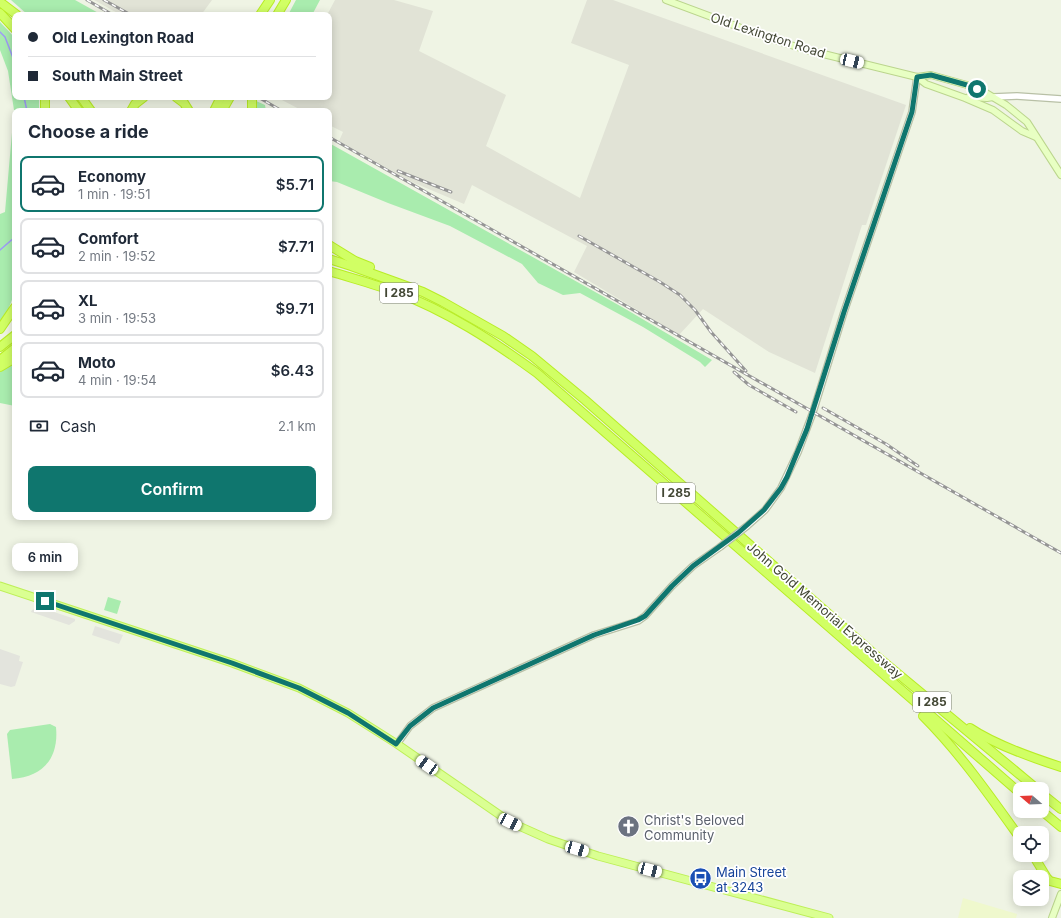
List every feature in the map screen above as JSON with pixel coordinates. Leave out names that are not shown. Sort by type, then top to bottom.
[{"type":"highway","points":[[262,12],[270,0]]},
{"type":"highway","points":[[268,12],[274,0]]},
{"type":"highway","points":[[279,12],[286,0]]},
{"type":"highway","points":[[0,2],[12,12]]},
{"type":"highway","points":[[0,13],[12,26]]},
{"type":"highway","points":[[133,108],[140,100]]},
{"type":"highway","points":[[180,100],[187,108]]},
{"type":"highway","points":[[332,247],[355,261],[423,292]]},
{"type":"highway","name":"John Gold Memorial Expressway","points":[[332,260],[423,292],[473,318],[532,356],[873,653],[1029,782]]},
{"type":"highway","name":"John Gold Memorial Expressway","points":[[332,272],[396,292],[429,306],[465,325],[501,347],[537,373],[1013,787]]},
{"type":"highway","points":[[332,275],[370,283]]},
{"type":"highway","points":[[0,329],[12,311]]},
{"type":"highway","points":[[0,347],[12,338]]},
{"type":"highway","points":[[0,360],[12,350]]},
{"type":"highway","points":[[0,367],[12,360]]},
{"type":"highway","points":[[873,653],[927,697],[978,733],[1027,756],[1061,767]]},
{"type":"highway","points":[[880,671],[942,735],[978,780],[1013,828]]},
{"type":"highway","points":[[1049,800],[1061,809]]},
{"type":"highway","points":[[1049,817],[1061,827]]},
{"type":"highway","points":[[1037,862],[1050,881],[1061,884]]},
{"type":"main road","name":"Old Lexington Road","points":[[666,0],[768,38],[807,50],[917,77],[931,75],[962,83],[993,97]]},
{"type":"main road","name":"Old Lexington Road","points":[[917,77],[926,84],[958,95]]},
{"type":"main road","points":[[958,95],[974,98],[993,97],[1006,104],[1027,122],[1061,175]]},
{"type":"main road","points":[[958,95],[993,110],[1022,131],[1036,138]]},
{"type":"main road","points":[[0,586],[232,663],[299,688],[348,713],[504,818],[548,839],[598,856],[829,918]]},
{"type":"main road","points":[[1052,918],[1061,894]]},
{"type":"street","points":[[396,744],[410,726],[433,708],[594,635],[638,620],[645,616],[672,586],[693,566],[747,526],[764,510],[781,488],[787,477],[805,434],[844,312],[912,112],[917,77]]},
{"type":"street","name":"Old Lexington Road","points":[[993,97],[1017,96],[1061,99]]},
{"type":"shaded area","points":[[94,0],[212,0],[203,12],[116,12]]},
{"type":"shaded area","points":[[335,0],[394,0],[433,11],[419,51],[506,95],[486,146],[580,198],[629,65],[571,43],[587,0],[613,0],[906,105],[866,225],[862,225],[815,373],[769,352],[703,309],[679,335],[574,272],[587,246],[472,185],[464,204],[412,182],[339,141],[343,132],[332,126],[332,108],[297,108],[282,100],[332,100],[332,12],[329,12]]},
{"type":"shaded area","points":[[39,607],[75,619],[75,621],[69,625],[31,612]]},
{"type":"shaded area","points":[[95,626],[123,635],[119,644],[92,635]]},
{"type":"shaded area","points":[[0,649],[20,656],[19,661],[23,662],[15,686],[11,687],[0,684]]},
{"type":"shaded area","points":[[963,898],[1017,914],[1016,918],[958,918]]},
{"type":"green space","points":[[11,0],[75,0],[97,12],[25,12]]},
{"type":"green space","points":[[296,0],[320,0],[314,12],[290,12]]},
{"type":"green space","points":[[0,22],[12,35],[12,97],[8,71],[0,50]]},
{"type":"green space","points":[[12,100],[39,100],[39,108],[14,108]]},
{"type":"green space","points":[[254,100],[265,105],[266,108],[255,108]]},
{"type":"green space","points":[[12,133],[12,300],[8,310],[0,321],[0,214],[5,212]]},
{"type":"green space","points":[[332,145],[622,307],[712,360],[705,367],[700,362],[643,327],[580,293],[563,295],[538,283],[522,264],[450,226],[332,181]]},
{"type":"green space","points":[[12,364],[12,405],[0,403],[0,372]]},
{"type":"green space","points":[[108,597],[121,601],[117,614],[104,610]]},
{"type":"green space","points":[[50,724],[56,727],[55,748],[52,757],[40,770],[23,777],[12,779],[7,734],[10,730]]},
{"type":"waterway","points":[[0,32],[5,37],[12,55]]},
{"type":"waterway","points":[[25,100],[26,108]]},
{"type":"waterway","points":[[0,250],[12,240]]},
{"type":"railway","points":[[87,0],[108,12]]},
{"type":"railway","points":[[104,0],[126,12]]},
{"type":"railway","points":[[263,100],[277,108]]},
{"type":"railway","points":[[332,139],[1061,553]]},
{"type":"railway","points":[[398,171],[451,192]]},
{"type":"railway","points":[[579,236],[680,295],[695,310],[711,332],[746,371]]},
{"type":"railway","points":[[734,372],[749,385],[796,412]]},
{"type":"railway","points":[[823,408],[886,444],[918,466]]},
{"type":"place","name":"Christ's Beloved Community","points":[[628,827]]},
{"type":"place","name":"Main Street at 3243","points":[[701,879]]},
{"type":"route","points":[[45,601],[232,663],[299,688],[348,713],[396,744],[410,726],[433,708],[538,659],[594,635],[638,620],[645,616],[672,586],[693,566],[747,526],[764,510],[781,488],[787,477],[813,412],[844,312],[912,112],[917,77],[931,75],[977,89]]}]
